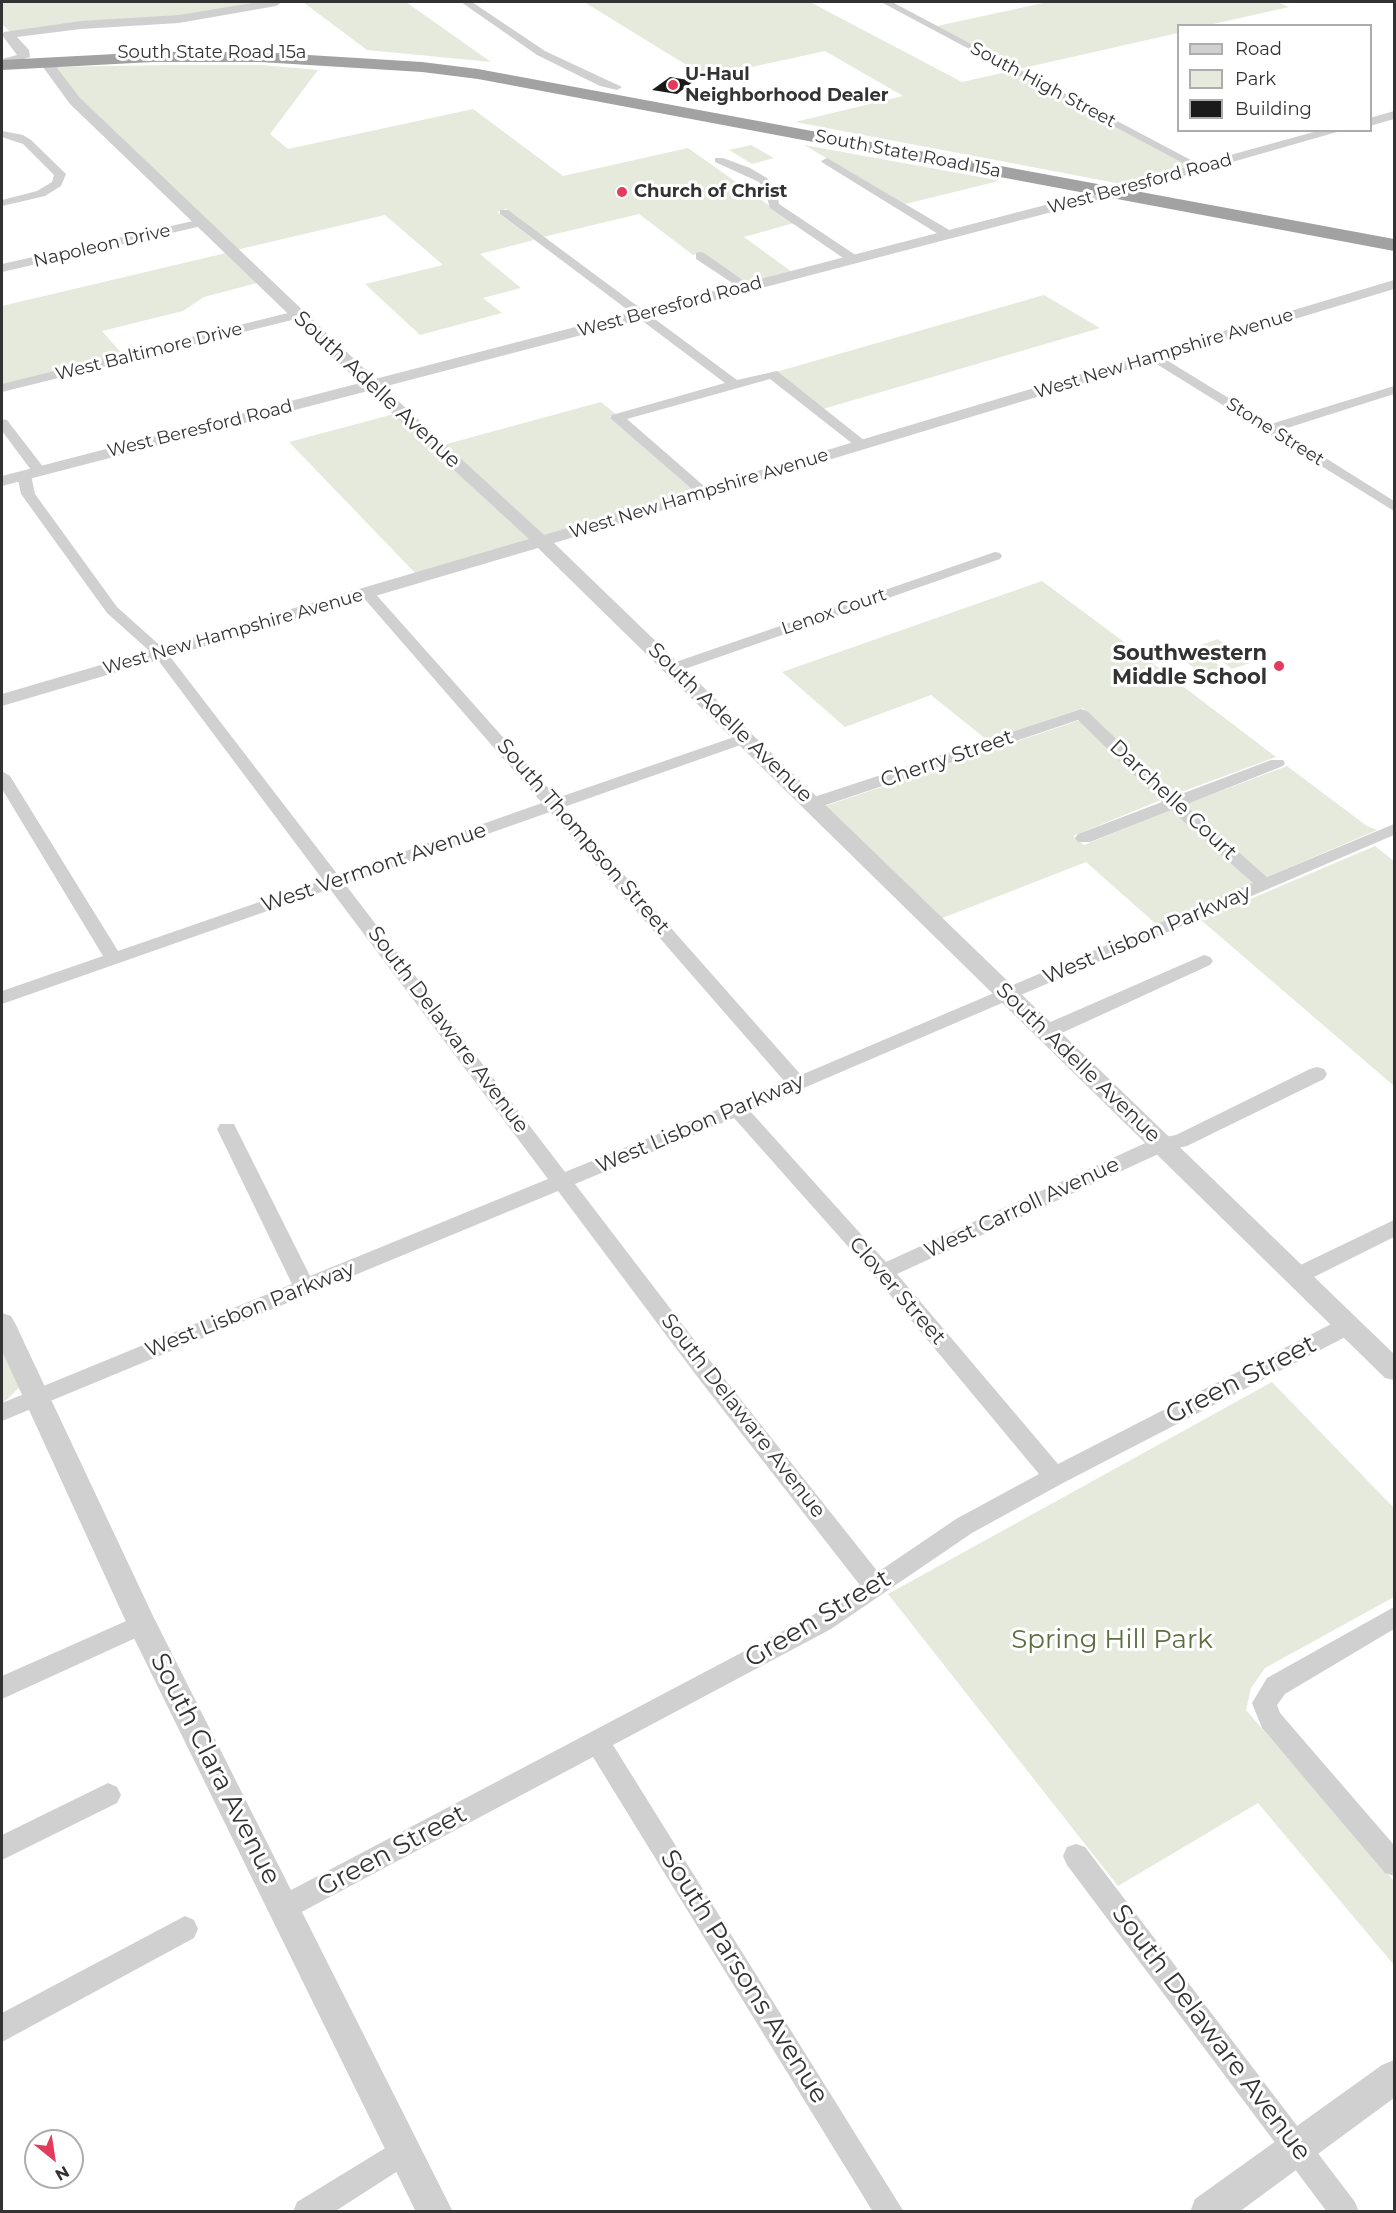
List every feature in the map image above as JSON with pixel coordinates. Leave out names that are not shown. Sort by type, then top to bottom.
[{"type":"highway","name":"South State Road 15a","points":[[40,61],[55,58],[181,51],[308,53],[391,60],[415,63],[422,67]]},
{"type":"highway","name":"South State Road 15a","points":[[2,62],[153,57],[277,58],[422,67],[517,80],[1395,245]]},
{"type":"highway","points":[[277,58],[382,63],[391,60]]},
{"type":"street","points":[[5,32],[179,19],[276,2]]},
{"type":"street","points":[[466,2],[541,53],[604,84],[617,87]]},
{"type":"street","name":"South High Street","points":[[886,2],[1200,168]]},
{"type":"street","name":"South Adelle Avenue","points":[[5,32],[23,50],[40,61],[296,315],[541,541],[746,738],[1395,1370]]},
{"type":"street","points":[[40,61],[49,68],[60,83]]},
{"type":"street","points":[[1372,122],[1395,115]]},
{"type":"street","name":"West Beresford Road","points":[[2,481],[1112,192],[1331,132]]},
{"type":"street","points":[[2,134],[19,137],[27,142],[60,174],[57,184],[41,194],[2,203]]},
{"type":"street","points":[[718,160],[746,170],[763,180],[771,191],[774,206],[853,259]]},
{"type":"street","points":[[827,161],[947,234]]},
{"type":"street","points":[[504,212],[736,385]]},
{"type":"street","name":"Napoleon Drive","points":[[2,268],[202,223]]},
{"type":"street","points":[[700,256],[747,287]]},
{"type":"street","name":"West New Hampshire Avenue","points":[[2,700],[705,493],[1395,284]]},
{"type":"street","name":"West Baltimore Drive","points":[[2,388],[296,315]]},
{"type":"street","name":"Stone Street","points":[[1155,357],[1395,507]]},
{"type":"street","points":[[705,493],[617,418],[772,374],[863,445]]},
{"type":"street","points":[[1270,429],[1395,390]]},
{"type":"street","name":"South Delaware Avenue","points":[[2,423],[32,473],[28,494],[112,610],[160,653],[707,1373],[875,1586]]},
{"type":"street","name":"Lenox Court","points":[[673,668],[995,556]]},
{"type":"street","name":"South Thompson Street","points":[[367,593],[556,805],[798,1084]]},
{"type":"street","name":"Darchelle Court","points":[[1081,714],[1172,802],[1266,885]]},
{"type":"street","name":"Cherry Street","points":[[814,804],[1081,714]]},
{"type":"street","name":"West Vermont Avenue","points":[[2,998],[746,738]]},
{"type":"street","points":[[1084,838],[1277,763]]},
{"type":"street","points":[[2,776],[114,959]]},
{"type":"street","name":"West Lisbon Parkway","points":[[2,1412],[798,1084],[1395,830]]},
{"type":"street","points":[[1046,1032],[1204,961]]},
{"type":"street","name":"West Carroll Avenue","points":[[883,1272],[1161,1144],[1180,1141],[1317,1074]]},
{"type":"street","name":"Clover Street","points":[[737,1109],[883,1272],[1054,1476]]},
{"type":"street","points":[[227,1129],[305,1288]]},
{"type":"street","points":[[1297,1276],[1395,1228]]},
{"type":"street","name":"South Clara Avenue","points":[[2,1323],[38,1396],[142,1624],[435,2211]]},
{"type":"street","name":"Green Street","points":[[285,1907],[598,1743],[822,1622],[964,1526],[1054,1476],[1349,1326]]},
{"type":"street","points":[[1395,1617],[1276,1686],[1264,1703],[1271,1720],[1395,1864]]},
{"type":"street","points":[[2,1688],[142,1624]]},
{"type":"street","name":"South Parsons Avenue","points":[[598,1743],[890,2211]]},
{"type":"street","points":[[2,1848],[108,1795]]},
{"type":"street","name":"South Delaware Avenue","points":[[1076,1856],[1345,2211]]},
{"type":"street","points":[[2,2028],[185,1929]]},
{"type":"street","points":[[1208,2211],[1395,2077]]},
{"type":"street","points":[[307,2211],[405,2150]]},
{"type":"green space","points":[[2,2],[266,2],[178,17],[11,33],[2,24]]},
{"type":"green space","points":[[303,2],[406,2],[491,62],[367,50]]},
{"type":"green space","points":[[584,2],[810,2],[962,82],[1011,71],[1192,167],[1127,185],[795,122],[903,96],[825,51],[706,77]]},
{"type":"green space","points":[[1048,2],[1277,2],[1289,7],[1213,24],[1177,24],[1177,33],[1019,69],[937,26]]},
{"type":"green space","points":[[262,65],[318,70],[270,134],[288,149],[473,109],[563,176],[688,148],[794,223],[744,237],[792,272],[748,283],[701,253],[693,255],[639,214],[543,237],[506,209],[497,212],[534,240],[480,254],[521,288],[483,298],[502,313],[420,335],[365,284],[443,265],[385,215],[236,250],[46,67]]},
{"type":"green space","points":[[751,145],[774,158],[752,164],[729,150]]},
{"type":"green space","points":[[804,145],[986,178],[999,181],[905,204]]},
{"type":"green space","points":[[226,253],[257,283],[204,297],[183,311],[102,331],[123,355],[2,385],[2,306]]},
{"type":"green space","points":[[1044,295],[1100,328],[823,409],[776,372]]},
{"type":"green space","points":[[601,402],[616,414],[609,417],[696,491],[543,536],[443,445]]},
{"type":"green space","points":[[394,414],[531,540],[416,574],[289,442]]},
{"type":"green space","points":[[1042,581],[1276,757],[1173,795],[1083,708],[987,740],[931,695],[845,727],[782,672]]},
{"type":"green space","points":[[1218,639],[1250,663],[1232,669],[1201,645]]},
{"type":"green space","points":[[1195,647],[1226,671],[1207,678],[1176,654]]},
{"type":"green space","points":[[1080,720],[1161,800],[1073,836],[1084,845],[1172,809],[1255,883],[1156,924],[1086,862],[940,919],[825,806]]},
{"type":"green space","points":[[1287,766],[1367,826],[1377,830],[1267,877],[1184,805]]},
{"type":"green space","points":[[1375,846],[1394,861],[1394,1086],[1201,920]]},
{"type":"green space","points":[[2,1345],[21,1386],[2,1404]]},
{"type":"green space","name":"Spring Hill Park","points":[[1272,1382],[1394,1508],[1394,1597],[1265,1668],[1251,1688],[1246,1710],[1394,1881],[1394,1965],[1258,1803],[1118,1886],[888,1594]]},
{"type":"building","name":"U-Haul Neighborhood Dealer","points":[[670,77],[694,81],[677,94],[652,90]]},
{"type":"place","name":"U-Haul Neighborhood Dealer","points":[[673,85]]},
{"type":"place","name":"Church of Christ","points":[[622,192]]},
{"type":"place","name":"Southwestern Middle School","points":[[1279,666]]}]
